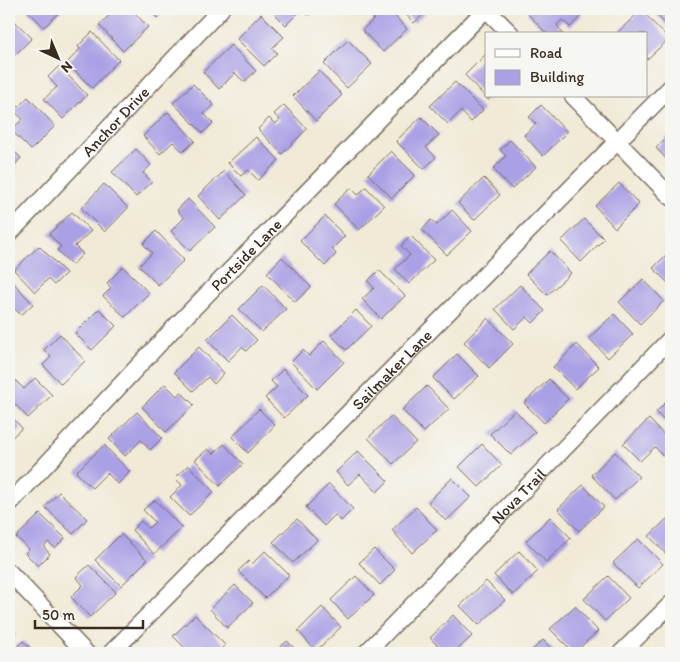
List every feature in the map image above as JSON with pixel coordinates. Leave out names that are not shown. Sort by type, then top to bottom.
[{"type":"street","name":"Anchor Drive","points":[[9,234],[221,9]]},
{"type":"street","points":[[486,9],[509,32]]},
{"type":"street","name":"Portside Lane","points":[[9,504],[174,328],[486,9]]},
{"type":"street","name":"Sailmaker Lane","points":[[111,653],[671,87]]},
{"type":"street","points":[[575,98],[671,197]]},
{"type":"street","name":"Nova Trail","points":[[366,653],[671,338]]},
{"type":"street","points":[[9,572],[86,653]]},
{"type":"street","points":[[622,653],[671,604]]},
{"type":"building","points":[[26,9],[63,9],[44,27]]},
{"type":"building","points":[[116,9],[131,9],[148,27],[123,51],[99,25]]},
{"type":"building","points":[[148,9],[166,9],[157,18]]},
{"type":"building","points":[[270,9],[302,9],[286,25]]},
{"type":"building","points":[[302,9],[315,9],[309,15]]},
{"type":"building","points":[[372,9],[388,9],[407,29],[383,52],[362,30],[374,19],[368,13]]},
{"type":"building","points":[[401,9],[429,9],[414,23]]},
{"type":"building","points":[[531,9],[575,9],[582,15],[570,27],[562,20],[557,25],[562,32],[545,32],[527,13]]},
{"type":"building","points":[[651,9],[671,9],[671,30]]},
{"type":"building","points":[[641,10],[669,39],[648,58],[648,32],[618,32]]},
{"type":"building","points":[[261,14],[284,37],[272,48],[277,53],[264,66],[237,39]]},
{"type":"building","points":[[9,16],[32,38],[14,56],[9,51]]},
{"type":"building","points":[[92,32],[119,60],[92,88],[67,63],[80,49],[78,46]]},
{"type":"building","points":[[348,40],[372,64],[347,88],[324,64]]},
{"type":"building","points":[[231,45],[256,71],[244,82],[235,73],[219,89],[203,72]]},
{"type":"building","points":[[485,55],[485,97],[465,75]]},
{"type":"building","points":[[59,66],[87,95],[63,119],[44,99],[57,87],[48,77]]},
{"type":"building","points":[[319,71],[342,95],[316,121],[293,96]]},
{"type":"building","points":[[455,82],[483,110],[471,122],[461,111],[448,124],[430,106]]},
{"type":"building","points":[[193,84],[214,105],[204,114],[213,123],[203,133],[173,103]]},
{"type":"building","points":[[28,97],[55,126],[31,150],[11,130],[23,119],[14,111]]},
{"type":"building","points":[[284,105],[307,129],[282,154],[258,129],[269,118],[275,124],[280,120],[274,114]]},
{"type":"building","points":[[541,105],[567,132],[543,156],[524,135],[536,124],[529,117]]},
{"type":"building","points":[[168,112],[195,141],[183,152],[173,142],[160,154],[143,136]]},
{"type":"building","points":[[421,117],[439,135],[426,147],[436,157],[424,169],[396,141]]},
{"type":"building","points":[[671,133],[671,164],[656,148]]},
{"type":"building","points":[[256,137],[279,160],[258,180],[248,170],[241,176],[228,163]]},
{"type":"building","points":[[510,140],[536,167],[512,189],[493,169],[506,156],[500,150]]},
{"type":"building","points":[[9,146],[21,158],[9,171]]},
{"type":"building","points":[[136,149],[151,165],[143,173],[152,182],[136,197],[112,172]]},
{"type":"building","points":[[391,151],[415,175],[392,198],[368,174]]},
{"type":"building","points":[[224,171],[246,195],[220,220],[198,196]]},
{"type":"building","points":[[484,178],[500,195],[474,220],[458,203]]},
{"type":"building","points":[[619,183],[639,204],[615,228],[595,206]]},
{"type":"building","points":[[104,184],[128,208],[105,232],[81,208]]},
{"type":"building","points":[[366,187],[384,206],[359,230],[334,204],[351,188],[358,195]]},
{"type":"building","points":[[188,199],[215,227],[190,251],[171,231],[184,218],[177,210]]},
{"type":"building","points":[[452,210],[472,231],[447,255],[422,230],[431,220],[437,225]]},
{"type":"building","points":[[72,212],[91,231],[75,246],[83,254],[72,265],[57,250],[61,247],[49,234]]},
{"type":"building","points":[[325,216],[345,236],[332,249],[336,254],[325,266],[300,241]]},
{"type":"building","points":[[584,219],[604,239],[581,262],[561,241]]},
{"type":"building","points":[[156,231],[184,260],[158,285],[139,266],[152,253],[143,244]]},
{"type":"building","points":[[411,236],[434,260],[409,284],[395,269],[410,255],[401,246]]},
{"type":"building","points":[[39,246],[66,273],[54,285],[48,279],[35,292],[14,270]]},
{"type":"building","points":[[671,250],[671,286],[653,268]]},
{"type":"building","points":[[550,251],[571,273],[547,295],[526,274]]},
{"type":"building","points":[[282,257],[311,287],[295,302],[267,273]]},
{"type":"building","points":[[123,267],[149,293],[125,317],[103,296],[111,288],[107,283]]},
{"type":"building","points":[[379,270],[405,296],[381,319],[362,299],[374,288],[368,281]]},
{"type":"building","points":[[9,278],[33,304],[21,315],[12,306],[9,309]]},
{"type":"building","points":[[643,279],[664,301],[640,324],[619,302]]},
{"type":"building","points":[[263,285],[286,309],[262,332],[239,309]]},
{"type":"building","points":[[520,285],[545,311],[533,323],[527,317],[514,329],[495,309]]},
{"type":"building","points":[[99,309],[116,326],[92,350],[75,333]]},
{"type":"building","points":[[356,310],[371,326],[346,350],[331,335]]},
{"type":"building","points":[[614,314],[633,334],[608,358],[589,338]]},
{"type":"building","points":[[232,315],[257,340],[246,351],[242,347],[228,361],[207,340]]},
{"type":"building","points":[[488,318],[513,344],[489,368],[464,342]]},
{"type":"building","points":[[60,334],[85,361],[61,384],[43,365],[51,357],[44,350]]},
{"type":"building","points":[[324,341],[344,362],[317,389],[291,362],[303,350],[309,356]]},
{"type":"building","points":[[577,344],[599,367],[575,389],[553,367]]},
{"type":"building","points":[[199,347],[224,373],[214,384],[208,377],[193,391],[174,372]]},
{"type":"building","points":[[457,354],[479,376],[454,399],[433,378]]},
{"type":"building","points":[[283,369],[308,395],[284,418],[265,398],[277,387],[271,381]]},
{"type":"building","points":[[35,378],[52,395],[28,418],[9,398],[9,384],[14,379],[24,389]]},
{"type":"building","points":[[549,379],[568,399],[544,423],[524,403]]},
{"type":"building","points":[[165,384],[177,396],[181,392],[194,405],[166,432],[142,407]]},
{"type":"building","points":[[427,386],[449,409],[424,432],[402,410]]},
{"type":"building","points":[[671,397],[671,428],[656,412]]},
{"type":"building","points":[[259,409],[275,425],[248,453],[232,437]]},
{"type":"building","points":[[515,410],[535,432],[511,455],[490,434]]},
{"type":"building","points":[[137,412],[162,438],[150,450],[141,440],[125,456],[109,439]]},
{"type":"building","points":[[9,414],[22,428],[9,440]]},
{"type":"building","points":[[391,416],[416,442],[393,464],[368,438]]},
{"type":"building","points":[[649,419],[671,442],[671,452],[665,458],[655,447],[640,461],[623,444]]},
{"type":"building","points":[[224,444],[243,464],[220,486],[195,460],[208,449],[213,454]]},
{"type":"building","points":[[482,444],[502,465],[479,487],[459,467]]},
{"type":"building","points":[[104,445],[130,472],[118,484],[107,473],[92,488],[76,472]]},
{"type":"building","points":[[358,451],[388,481],[377,492],[360,474],[348,485],[336,472]]},
{"type":"building","points":[[615,452],[639,477],[615,500],[591,475]]},
{"type":"building","points":[[188,465],[214,492],[189,516],[170,497],[182,485],[175,478]]},
{"type":"building","points":[[452,478],[471,497],[446,521],[428,502]]},
{"type":"building","points":[[329,484],[353,509],[341,521],[335,515],[324,526],[306,507]]},
{"type":"building","points":[[583,485],[604,507],[579,531],[558,509]]},
{"type":"building","points":[[59,492],[87,519],[73,534],[45,507]]},
{"type":"building","points":[[155,500],[182,528],[154,554],[132,530],[141,521],[148,528],[155,522],[143,510]]},
{"type":"building","points":[[416,507],[437,530],[412,553],[392,530]]},
{"type":"building","points":[[40,514],[65,538],[55,548],[48,542],[44,547],[50,554],[38,566],[25,553],[29,549],[16,537]]},
{"type":"building","points":[[671,515],[671,557],[670,558],[649,536]]},
{"type":"building","points":[[550,517],[571,538],[546,562],[526,541]]},
{"type":"building","points":[[297,519],[317,540],[293,563],[273,542]]},
{"type":"building","points":[[121,534],[147,560],[121,586],[95,560]]},
{"type":"building","points":[[638,539],[663,564],[638,588],[613,563]]},
{"type":"building","points":[[374,549],[395,570],[380,585],[359,563]]},
{"type":"building","points":[[265,551],[289,575],[265,598],[238,571],[249,561],[252,564]]},
{"type":"building","points":[[519,551],[538,571],[513,595],[494,575]]},
{"type":"building","points":[[89,565],[116,592],[90,617],[71,597],[83,585],[76,577]]},
{"type":"building","points":[[356,576],[374,595],[348,619],[331,600]]},
{"type":"building","points":[[608,576],[629,598],[605,621],[584,599]]},
{"type":"building","points":[[486,581],[505,600],[479,625],[460,606]]},
{"type":"building","points":[[235,585],[253,603],[227,628],[210,609]]},
{"type":"building","points":[[575,606],[598,631],[574,653],[550,629]]},
{"type":"building","points":[[322,607],[341,627],[316,651],[298,631]]},
{"type":"building","points":[[195,615],[225,645],[217,653],[212,653],[206,647],[199,653],[190,653],[173,636]]},
{"type":"building","points":[[453,615],[472,636],[454,653],[445,653],[430,638]]},
{"type":"building","points":[[9,625],[16,632],[9,639]]},
{"type":"building","points":[[543,640],[556,653],[529,653]]},
{"type":"building","points":[[23,641],[36,653],[10,653]]},
{"type":"building","points":[[287,641],[299,653],[274,653]]}]
